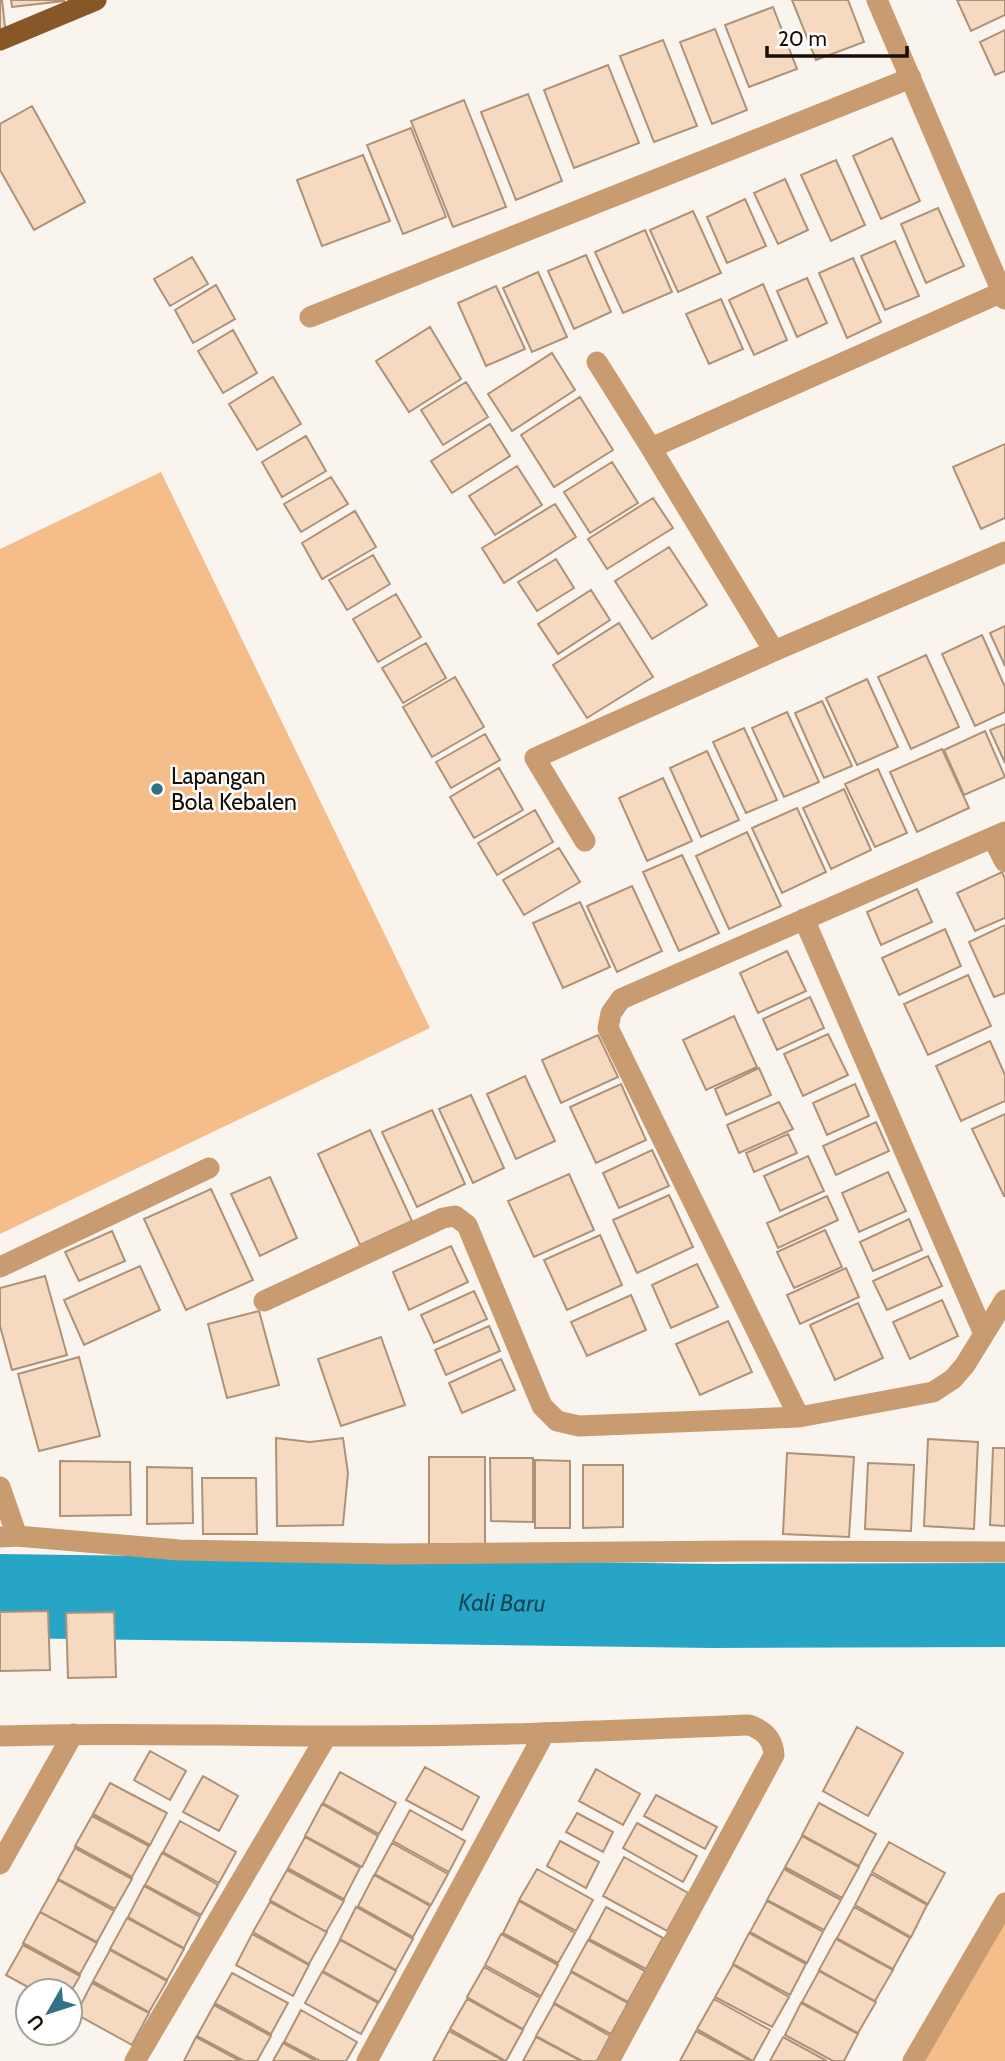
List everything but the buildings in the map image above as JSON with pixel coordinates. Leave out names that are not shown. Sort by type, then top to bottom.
[{"type":"main road","points":[[0,40],[96,0]]},
{"type":"street","points":[[651,448],[1004,296],[877,0]]},
{"type":"street","points":[[310,317],[911,78]]},
{"type":"street","points":[[597,362],[774,652]]},
{"type":"street","points":[[585,841],[535,758],[1005,552]]},
{"type":"street","points":[[799,1417],[608,1028],[611,1013],[621,999],[999,836],[1005,862]]},
{"type":"street","points":[[804,919],[984,1334]]},
{"type":"street","points":[[0,1267],[209,1168]]},
{"type":"street","points":[[264,1301],[443,1218],[455,1216],[467,1225],[542,1406],[557,1421],[579,1426],[799,1417],[933,1392],[953,1378],[965,1365],[1005,1300]]},
{"type":"street","points":[[0,1487],[8,1537],[179,1550],[376,1554],[738,1550],[1005,1552]]},
{"type":"street","points":[[0,1736],[73,1734],[326,1737],[544,1734],[749,1726],[758,1728],[773,1746],[774,1755],[609,2061]]},
{"type":"street","points":[[0,1864],[73,1734]]},
{"type":"street","points":[[367,2061],[544,1734]]},
{"type":"street","points":[[135,2061],[326,1737]]},
{"type":"street","points":[[913,2061],[1005,1903]]},
{"type":"shaded area","name":"Lapangan Bola Kebalen","points":[[161,472],[430,1028],[0,1234],[0,549]]},
{"type":"shaded area","points":[[1005,1903],[1005,2061],[913,2061]]},
{"type":"waterway","name":"Kali Baru","points":[[0,1596],[713,1606],[1005,1605]]},
{"type":"place","name":"Lapangan Bola Kebalen","points":[[157,789]]}]
